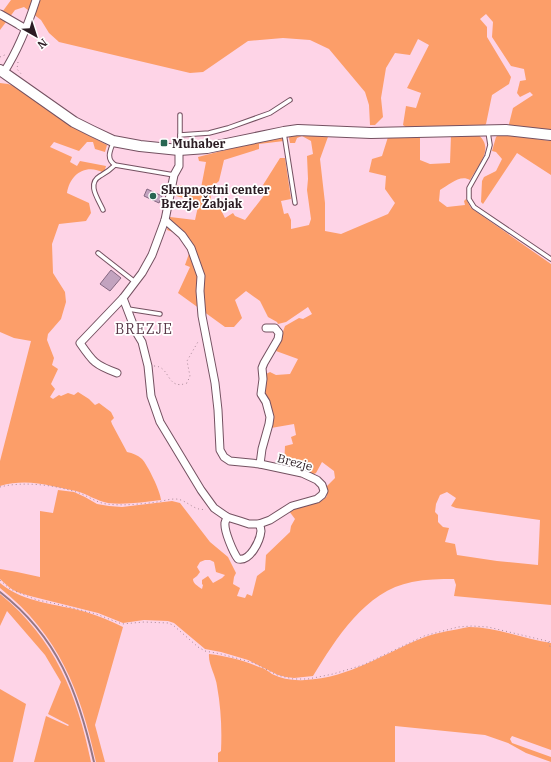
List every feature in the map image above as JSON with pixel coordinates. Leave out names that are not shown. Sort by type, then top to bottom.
[{"type":"street","points":[[36,0],[14,57],[2,71],[74,122],[114,141],[140,146],[179,150],[207,148],[284,132],[321,130],[371,133],[506,130],[551,135]]},
{"type":"street","points":[[0,14],[26,29]]},
{"type":"street","points":[[116,373],[101,367],[93,361],[80,343],[123,298],[152,255],[165,220],[174,175],[179,166],[179,150]]},
{"type":"street","name":"Brezje","points":[[165,220],[182,235],[191,248],[201,276],[200,291],[202,316],[215,383],[220,450],[224,457],[230,462],[260,464],[302,473],[317,480],[324,490],[322,495],[317,499],[292,506],[270,520],[259,524]]},
{"type":"street","points":[[123,298],[136,332],[142,342],[148,366],[151,396],[160,422],[201,490],[214,508],[228,517],[249,524],[259,524],[261,531],[256,546],[246,559],[238,559],[234,555],[226,532],[225,523],[228,517]]},
{"type":"street","points":[[260,464],[270,417],[266,402],[261,394],[263,379],[262,368],[278,339],[279,333],[275,328],[266,328]]},
{"type":"lane","points":[[180,135],[209,134],[228,128],[270,113],[290,100]]},
{"type":"lane","points":[[179,150],[180,115]]},
{"type":"lane","points":[[487,130],[490,145],[487,156],[469,188],[469,199],[474,207],[551,259]]},
{"type":"lane","points":[[284,132],[295,203]]},
{"type":"lane","points":[[114,141],[109,153],[109,158],[115,165],[174,175]]},
{"type":"lane","points":[[103,210],[94,190],[94,184],[96,179],[109,171],[115,165]]},
{"type":"lane","points":[[98,253],[135,282]]},
{"type":"lane","points":[[127,309],[160,314]]},
{"type":"path","points":[[0,57],[9,54]]},
{"type":"path","points":[[18,59],[17,69],[18,72],[23,75]]},
{"type":"path","points":[[148,366],[158,366],[165,371],[174,383],[180,386],[187,383],[190,376],[187,361],[205,331]]},
{"type":"path","points":[[0,487],[30,484],[75,492],[107,504],[157,502],[176,499],[184,501],[195,509],[202,510],[214,508]]},
{"type":"path","points":[[0,580],[10,589],[37,600],[96,614],[122,624],[144,622],[168,623],[173,625],[198,647],[205,651],[254,663],[277,675],[293,679],[320,676],[355,667],[424,636],[458,627],[488,627],[551,642]]},
{"type":"path","points":[[547,642],[551,649]]},
{"type":"shaded area","points":[[11,0],[551,0],[551,132],[508,128],[513,108],[533,95],[530,92],[520,97],[517,93],[520,81],[526,80],[524,69],[511,66],[492,37],[493,22],[486,14],[480,19],[487,27],[487,37],[511,77],[509,84],[492,95],[486,124],[483,127],[440,126],[407,128],[403,125],[406,106],[416,108],[421,93],[407,88],[429,45],[418,39],[410,55],[395,53],[386,68],[381,98],[383,117],[375,125],[370,125],[369,105],[365,92],[329,49],[310,40],[283,38],[248,41],[203,72],[190,73],[59,42],[49,33],[41,20],[24,7],[15,10],[0,30],[0,15]]},
{"type":"shaded area","points":[[0,83],[14,86],[76,129],[107,145],[105,152],[95,149],[93,142],[87,142],[79,151],[54,142],[50,147],[72,157],[70,162],[77,166],[80,161],[106,166],[104,173],[91,169],[85,170],[80,172],[72,180],[67,193],[89,203],[91,213],[86,221],[59,224],[52,244],[53,273],[65,292],[66,302],[61,319],[48,334],[47,340],[54,358],[52,365],[58,369],[51,384],[55,389],[50,397],[53,399],[59,395],[61,396],[68,393],[74,395],[78,392],[95,405],[99,403],[111,412],[114,418],[111,421],[112,424],[127,452],[137,455],[142,459],[150,472],[161,500],[114,504],[100,501],[76,491],[39,484],[20,483],[0,486],[0,461],[31,341],[14,338],[0,332]]},
{"type":"shaded area","points":[[476,133],[482,138],[485,144],[484,156],[470,180],[462,178],[458,179],[440,190],[439,201],[447,207],[465,205],[464,201],[466,199],[471,208],[551,264],[551,605],[454,596],[456,585],[454,579],[412,582],[395,587],[380,595],[366,606],[342,632],[313,676],[294,678],[278,675],[248,660],[205,649],[174,623],[168,621],[144,620],[123,623],[98,613],[17,592],[0,579],[0,569],[40,577],[40,511],[53,513],[58,490],[74,492],[97,504],[109,506],[122,507],[172,501],[180,503],[210,542],[228,557],[236,573],[233,584],[240,588],[237,596],[245,598],[247,594],[252,596],[257,576],[265,570],[266,555],[290,532],[291,526],[295,519],[289,511],[323,500],[327,496],[326,487],[335,478],[334,471],[322,462],[316,473],[312,475],[284,467],[285,446],[293,444],[291,437],[296,435],[294,424],[271,428],[266,401],[266,374],[270,372],[276,375],[290,374],[298,359],[276,351],[285,326],[299,318],[303,319],[312,314],[308,307],[286,322],[278,324],[268,317],[260,301],[246,291],[235,300],[242,318],[234,327],[225,327],[178,293],[190,267],[185,265],[192,245],[188,237],[167,230],[170,217],[195,220],[199,202],[176,196],[177,185],[201,188],[206,162],[199,161],[198,157],[279,136],[284,138],[284,141],[259,144],[259,149],[224,160],[219,181],[210,189],[211,199],[215,206],[219,206],[225,218],[233,213],[235,216],[245,220],[269,189],[263,185],[280,158],[285,158],[291,199],[281,201],[284,214],[288,213],[291,220],[291,229],[309,225],[311,219],[307,190],[307,156],[313,154],[311,141],[302,136],[297,138],[295,143],[290,143],[289,138],[290,134],[329,134],[320,159],[325,203],[325,231],[341,234],[388,214],[395,203],[385,189],[386,176],[369,172],[372,159],[382,156],[388,137],[420,135],[420,160],[430,164],[450,163],[451,135]],"holes":[[[447,492],[456,498],[451,506],[456,508],[540,520],[538,565],[457,555],[455,544],[445,542],[449,528],[443,527],[438,522],[438,515],[435,512],[436,504],[440,495]],[[205,560],[214,562],[216,572],[225,575],[213,583],[208,576],[202,580],[202,589],[195,584],[193,579],[200,572],[197,567],[200,562]]]},
{"type":"shaded area","points":[[499,134],[551,141],[551,175],[517,153],[483,204],[481,202],[482,181],[484,177],[496,171],[502,159],[496,152],[492,151],[496,137]]},
{"type":"shaded area","points":[[0,583],[10,590],[30,599],[86,612],[123,627],[95,725],[105,762],[96,762],[83,711],[64,666],[52,645],[38,625],[0,588]]},
{"type":"shaded area","points":[[0,594],[19,611],[35,630],[61,669],[79,713],[91,762],[34,762],[46,716],[68,726],[69,725],[48,714],[61,682],[45,655],[7,611],[0,626]]},
{"type":"shaded area","points":[[469,627],[490,629],[551,643],[551,750],[512,736],[510,739],[512,743],[551,757],[551,762],[526,753],[508,743],[485,735],[395,726],[395,762],[218,762],[218,753],[221,751],[220,710],[216,682],[209,654],[247,662],[263,668],[276,676],[292,680],[305,680],[337,675],[366,664],[425,637],[441,632]]},
{"type":"shaded area","points":[[0,689],[26,704],[13,762],[0,762]]},
{"type":"building","name":"Skupnostni center Brezje Žabjak","points":[[147,189],[162,196],[159,203],[144,196]]},
{"type":"building","points":[[111,270],[121,278],[110,291],[100,284]]},
{"type":"railway","points":[[0,592],[20,609],[37,628],[51,647],[63,668],[73,689],[81,712],[94,762]]},
{"type":"place","name":"Muhaber","points":[[164,143]]},
{"type":"place","name":"Skupnostni center Brezje Žabjak","points":[[153,196]]},
{"type":"district","name":"BREZJE","points":[[144,329]]}]
